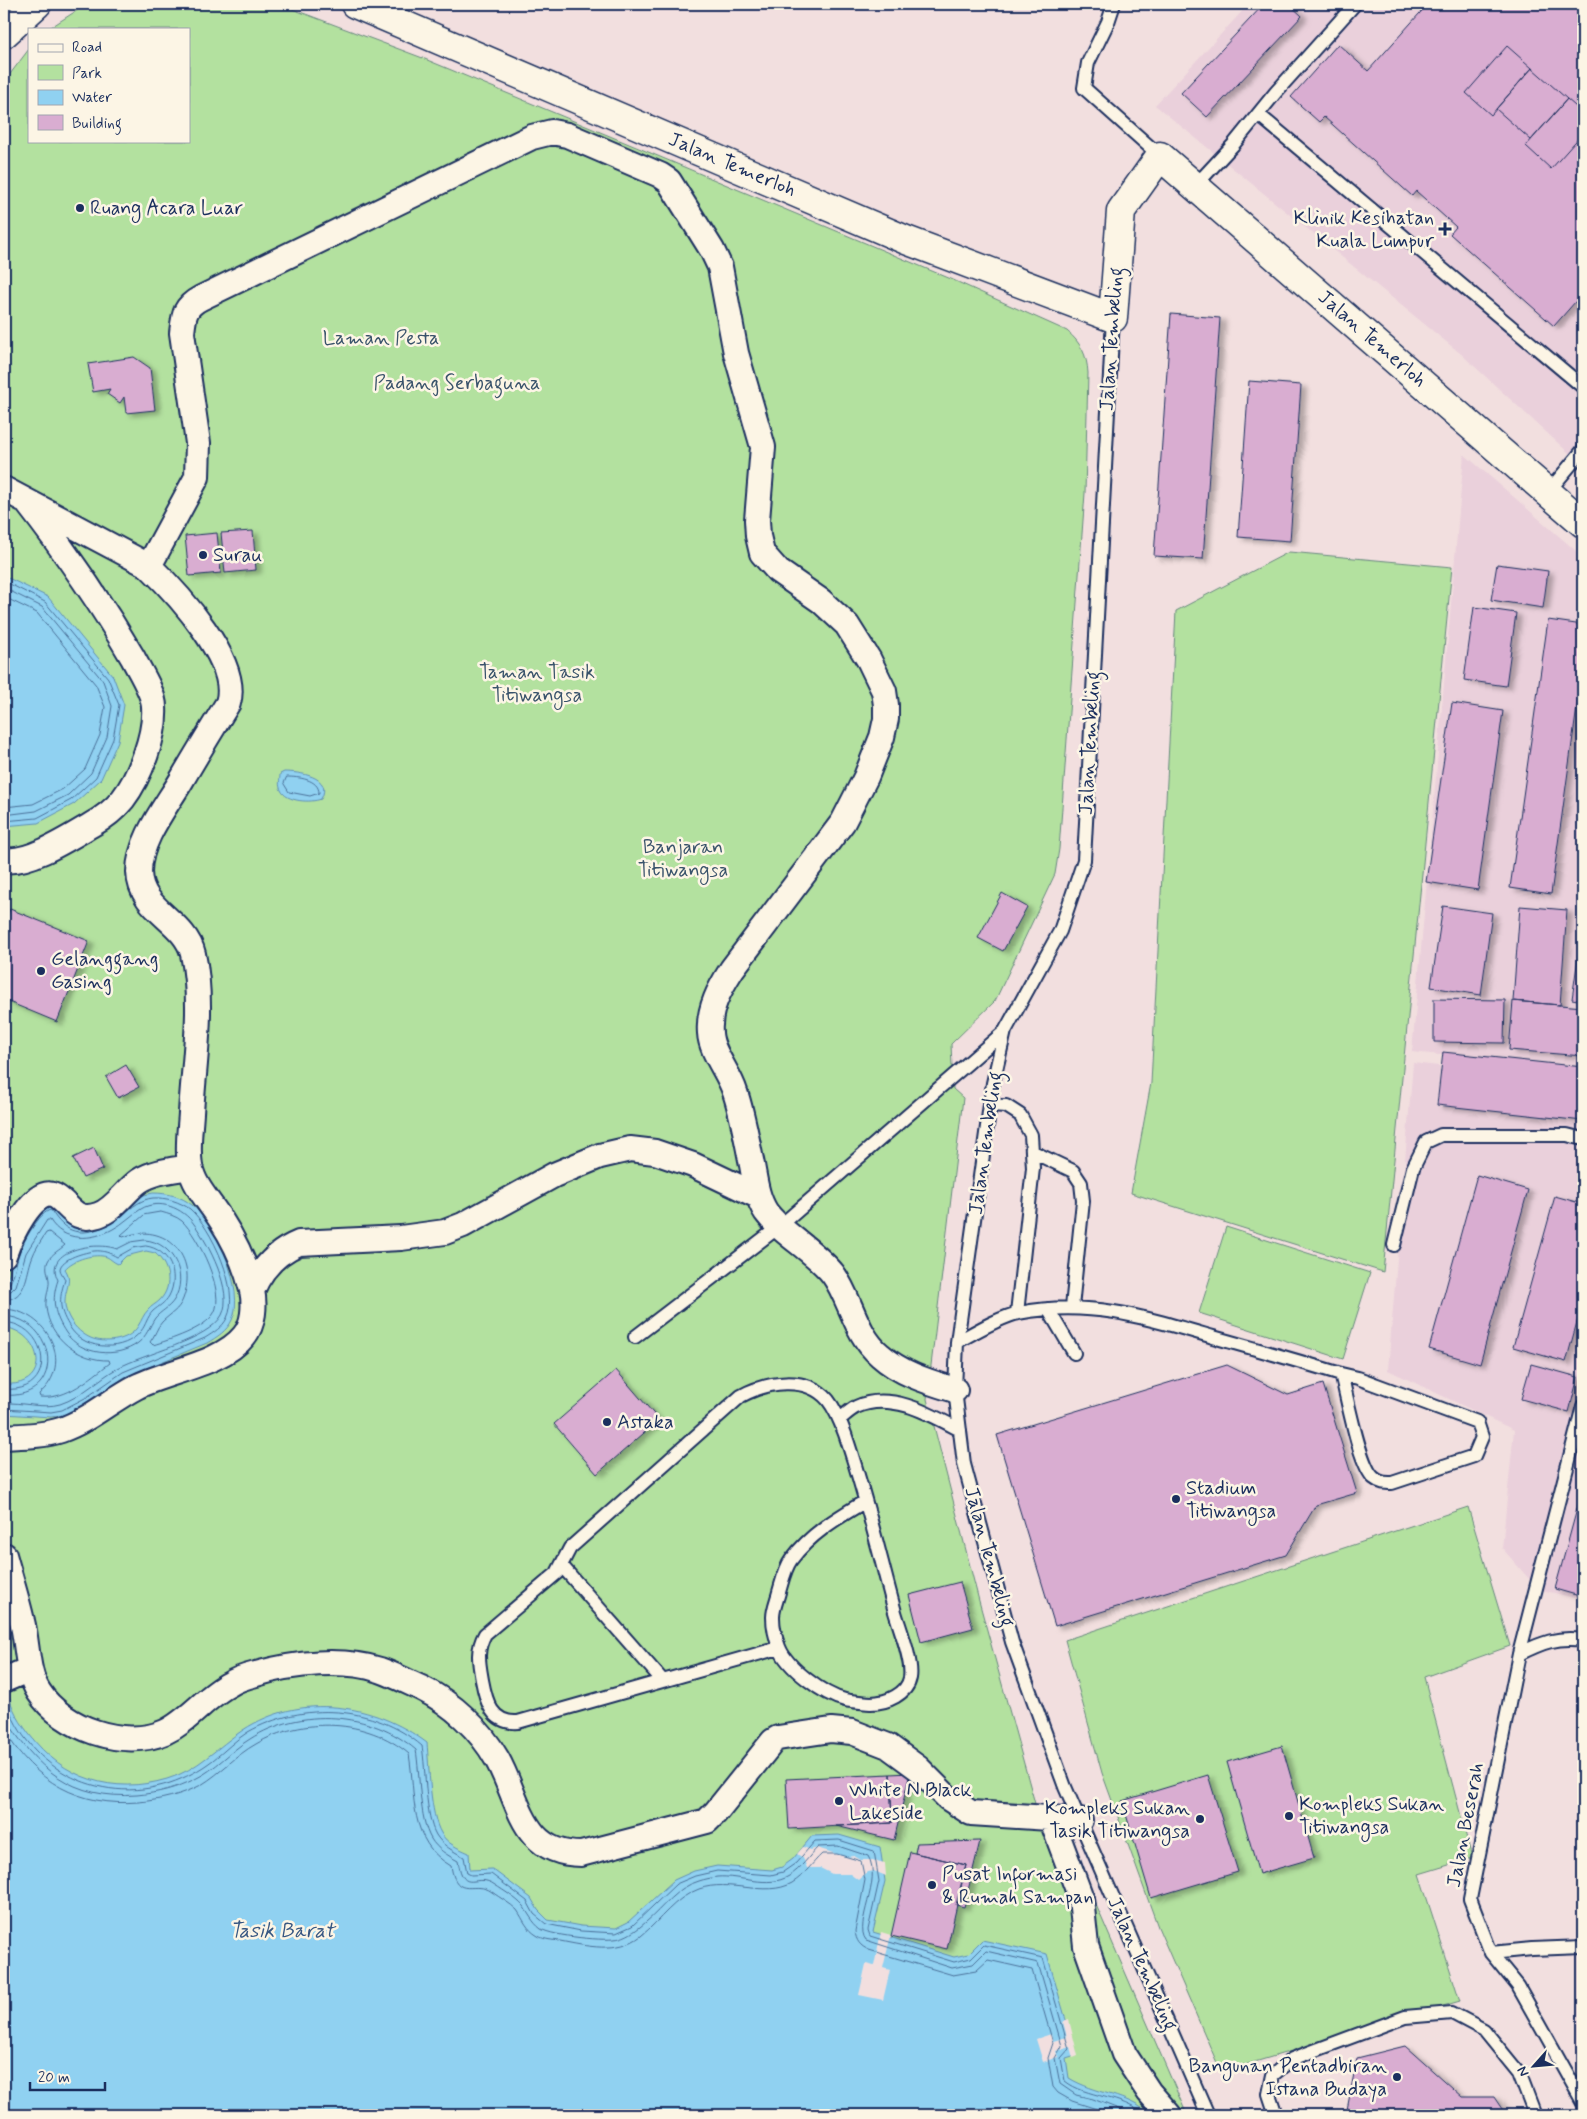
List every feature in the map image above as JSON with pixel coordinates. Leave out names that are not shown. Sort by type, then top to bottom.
[{"type":"street","points":[[4,34],[37,4]]},
{"type":"street","name":"Jalan Temerloh","points":[[355,4],[710,154],[906,240],[1113,318]]},
{"type":"street","points":[[149,566],[197,477],[198,443],[182,333],[184,317],[190,304],[542,133],[552,132],[567,135],[669,181],[712,250],[720,267],[736,353],[763,448],[758,520],[758,536],[762,552],[778,571],[821,601],[847,626],[869,660],[884,691],[886,705],[882,737],[866,777],[843,822],[732,969],[720,988],[710,1020],[710,1034],[734,1088],[741,1109],[758,1196],[766,1212],[823,1263],[833,1275],[860,1328],[880,1355],[915,1377],[955,1390]]},
{"type":"street","name":"Jalan Temerloh","points":[[1160,156],[1583,523]]},
{"type":"street","name":"Jalan Tembeling","points":[[1113,318],[1121,211],[1160,156]]},
{"type":"street","points":[[4,489],[149,566],[165,582],[213,642],[226,672],[231,693],[228,703],[152,829],[141,857],[139,871],[142,890],[151,904],[188,940],[196,970],[197,1015],[189,1142],[190,1167],[198,1187],[220,1218],[231,1238],[252,1291],[252,1322],[244,1336],[234,1346],[217,1356],[137,1386],[76,1424],[60,1431],[4,1437]]},
{"type":"street","points":[[4,860],[10,861],[33,855],[71,836],[101,819],[123,800],[137,773],[152,735],[155,705],[142,675],[117,631],[70,557],[26,501]]},
{"type":"street","points":[[252,1291],[266,1266],[287,1248],[299,1243],[401,1238],[445,1232],[463,1225],[554,1175],[600,1156],[623,1151],[642,1149],[655,1152],[693,1165],[758,1196]]},
{"type":"street","points":[[4,1255],[20,1220],[26,1211],[41,1198],[48,1195],[54,1196],[68,1210],[75,1214],[84,1216],[99,1215],[140,1181],[149,1176],[190,1167]]},
{"type":"street","points":[[4,1555],[23,1622],[30,1669],[38,1690],[51,1707],[70,1722],[93,1732],[144,1738],[164,1732],[230,1684],[256,1674],[283,1668],[331,1664],[356,1665],[380,1670],[442,1699],[477,1732],[496,1758],[528,1829],[544,1845],[562,1853],[581,1854],[707,1821],[773,1741],[778,1738],[831,1730],[852,1732],[888,1746],[918,1768],[948,1798],[971,1813],[1080,1820]]},
{"type":"street","points":[[4,1680],[30,1669]]},
{"type":"street","points":[[1051,1818],[1081,1898],[1086,1946],[1124,2054],[1149,2092],[1169,2115]]},
{"type":"lane","points":[[1114,4],[1108,22],[1088,62],[1084,88],[1160,156]]},
{"type":"lane","points":[[1195,186],[1355,4]]},
{"type":"lane","points":[[1259,115],[1583,387]]},
{"type":"lane","name":"Jalan Tembeling","points":[[1113,318],[1084,860],[1060,931],[1005,1031],[993,1082],[957,1342],[955,1390],[964,1464],[1012,1642],[1065,1787],[1208,2115]]},
{"type":"lane","points":[[1548,492],[1583,450]]},
{"type":"lane","points":[[635,1337],[780,1226],[1005,1031]]},
{"type":"lane","points":[[990,1105],[1006,1106],[1020,1114],[1032,1135],[1033,1152],[1017,1313]]},
{"type":"lane","points":[[1394,1245],[1413,1168],[1426,1142],[1441,1135],[1567,1135],[1583,1139]]},
{"type":"lane","points":[[1033,1152],[1073,1171],[1081,1183],[1083,1201],[1072,1307]]},
{"type":"lane","points":[[957,1342],[1017,1313],[1072,1307],[1101,1309],[1140,1316],[1342,1374],[1477,1422],[1482,1437],[1474,1456],[1392,1483],[1382,1483],[1373,1478],[1364,1464],[1342,1374]]},
{"type":"lane","points":[[1048,1309],[1074,1353]]},
{"type":"lane","points":[[779,1648],[518,1722],[503,1721],[491,1710],[485,1700],[478,1654],[480,1643],[485,1634],[550,1579],[562,1566],[570,1548],[741,1396],[767,1385],[800,1385],[816,1390],[828,1400],[840,1419],[864,1502],[910,1666],[910,1677],[907,1686],[889,1700],[875,1703],[845,1700],[820,1689],[794,1667],[779,1648],[773,1616],[790,1561],[814,1534],[834,1519],[864,1502]]},
{"type":"lane","points":[[840,1419],[855,1408],[866,1404],[880,1402],[898,1403],[922,1411],[960,1430]]},
{"type":"lane","name":"Jalan Beserah","points":[[1583,1406],[1519,1654],[1470,1899],[1491,1953],[1518,1986],[1583,2102]]},
{"type":"lane","points":[[562,1566],[663,1681]]},
{"type":"lane","points":[[1519,1654],[1545,1641],[1568,1638],[1583,1640]]},
{"type":"lane","points":[[1491,1953],[1583,1947]]},
{"type":"lane","points":[[1276,2115],[1269,2094],[1273,2075],[1292,2059],[1405,2017],[1452,2013],[1484,2030],[1519,2073],[1535,2115]]},
{"type":"shaded area","name":"Klinik Kesihatan Kuala Lumpur","points":[[1249,4],[1583,4],[1583,466],[1460,353],[1155,105]]},
{"type":"shaded area","points":[[1464,454],[1583,557],[1583,1070],[1412,1052]]},
{"type":"shaded area","points":[[1413,1063],[1583,1083],[1583,1600],[1538,1589],[1502,1548],[1514,1430],[1388,1370]]},
{"type":"green space","name":"Taman Tasik Titiwangsa","points":[[87,4],[279,4],[420,57],[951,279],[1067,331],[1082,350],[1088,373],[1085,493],[1059,849],[1055,874],[995,1001],[951,1044],[953,1089],[963,1098],[927,1399],[979,1601],[1039,1818],[1064,1831],[1187,2115],[4,2115],[4,82],[28,50],[28,142],[190,142],[190,28],[50,28]]},
{"type":"green space","points":[[1289,552],[1452,567],[1383,1272],[1131,1193],[1151,1083],[1176,611]]},
{"type":"green space","points":[[1226,1227],[1370,1273],[1343,1359],[1199,1313]]},
{"type":"green space","name":"Kompleks Sukan Titiwangsa","points":[[1468,1507],[1510,1646],[1424,1677],[1472,1858],[1419,1874],[1460,2001],[1221,2072],[1158,1927],[1102,1773],[1065,1640]]},
{"type":"water","points":[[4,576],[48,597],[113,676],[124,705],[118,741],[101,779],[74,804],[38,823],[4,826]]},
{"type":"water","points":[[284,772],[305,774],[319,780],[323,785],[324,791],[321,799],[311,801],[288,797],[280,788],[279,782],[280,774]]},
{"type":"water","points":[[153,1193],[163,1194],[183,1199],[201,1214],[210,1227],[219,1242],[232,1276],[235,1308],[230,1324],[207,1343],[125,1377],[90,1401],[64,1415],[51,1417],[4,1414],[4,1384],[19,1383],[30,1378],[35,1370],[37,1360],[34,1349],[28,1339],[18,1332],[4,1327],[4,1284],[9,1275],[15,1249],[27,1227],[45,1206],[56,1207],[67,1224],[79,1226],[144,1195]],"holes":[[[146,1251],[155,1253],[166,1269],[168,1275],[167,1288],[160,1300],[146,1312],[131,1334],[120,1339],[102,1341],[85,1335],[75,1326],[70,1320],[65,1307],[65,1297],[69,1281],[65,1269],[69,1265],[91,1256],[107,1257],[118,1264],[126,1256]]]},
{"type":"water","name":"Tasik Barat","points":[[7,1686],[16,1715],[42,1750],[73,1772],[109,1784],[147,1784],[178,1775],[198,1764],[243,1730],[265,1718],[289,1710],[337,1707],[361,1711],[384,1719],[406,1729],[427,1743],[431,1790],[437,1825],[446,1840],[469,1853],[470,1870],[492,1869],[531,1898],[538,1910],[548,1920],[581,1926],[616,1928],[628,1922],[674,1880],[694,1871],[717,1866],[772,1870],[782,1867],[793,1859],[812,1836],[839,1835],[880,1847],[885,1881],[873,1932],[954,1957],[968,1954],[982,1940],[1047,1954],[1076,2055],[1066,2058],[1069,2078],[1090,2088],[1122,2098],[1151,2115],[4,2115],[4,1688]]},
{"type":"pier","points":[[803,1847],[811,1850],[817,1848],[846,1857],[854,1856],[861,1860],[885,1863],[886,1876],[874,1871],[867,1872],[858,1880],[850,1874],[832,1874],[820,1868],[807,1868],[803,1858],[797,1854]]},
{"type":"pier","points":[[881,1932],[891,1935],[883,1968],[890,1970],[883,2000],[859,1995],[866,1964],[874,1966]]},
{"type":"pier","points":[[1069,2020],[1078,2056],[1073,2058],[1070,2047],[1056,2051],[1058,2057],[1043,2062],[1036,2039],[1051,2034],[1053,2041],[1067,2037],[1063,2022]]},
{"type":"building","points":[[1264,4],[1289,4],[1302,16],[1207,117],[1181,93]]},
{"type":"building","points":[[1428,4],[1583,4],[1583,293],[1554,326],[1450,234],[1456,227],[1416,191],[1412,196],[1324,117],[1319,122],[1291,97],[1338,44],[1368,71]]},
{"type":"building","points":[[1507,46],[1532,68],[1491,115],[1466,93]]},
{"type":"building","points":[[1532,68],[1567,99],[1531,140],[1496,109]]},
{"type":"building","points":[[1567,99],[1583,113],[1583,133],[1551,169],[1526,146]]},
{"type":"building","points":[[1171,314],[1220,318],[1203,559],[1154,556]]},
{"type":"building","points":[[134,357],[150,368],[155,410],[126,413],[124,397],[120,403],[107,394],[110,389],[93,392],[88,364]]},
{"type":"building","points":[[1249,381],[1301,385],[1290,541],[1238,537]]},
{"type":"building","name":"Surau","points":[[253,531],[256,570],[225,573],[221,533]]},
{"type":"building","name":"Surau","points":[[217,533],[221,573],[189,576],[185,536]]},
{"type":"building","points":[[1497,564],[1548,571],[1543,608],[1491,600]]},
{"type":"building","points":[[1474,607],[1516,613],[1506,686],[1464,680]]},
{"type":"building","points":[[1548,620],[1583,625],[1583,664],[1551,894],[1510,888]]},
{"type":"building","points":[[1452,703],[1503,711],[1478,890],[1426,882]]},
{"type":"building","points":[[1002,893],[1027,907],[1003,951],[978,938]]},
{"type":"building","points":[[1443,906],[1492,913],[1481,995],[1431,987]]},
{"type":"building","points":[[1520,906],[1567,910],[1560,1005],[1513,1001]]},
{"type":"building","name":"Gelanggang Gasing","points":[[10,909],[89,941],[57,1022],[4,1000],[4,924]]},
{"type":"building","points":[[1583,923],[1583,1001],[1572,999]]},
{"type":"building","points":[[1434,999],[1505,1000],[1504,1043],[1434,1042]]},
{"type":"building","points":[[1513,1001],[1583,1007],[1583,1056],[1509,1050]]},
{"type":"building","points":[[1443,1052],[1583,1067],[1583,1121],[1437,1105]]},
{"type":"building","points":[[126,1065],[139,1087],[118,1098],[106,1077]]},
{"type":"building","points":[[94,1148],[103,1169],[83,1178],[73,1158]]},
{"type":"building","points":[[1477,1175],[1528,1190],[1480,1364],[1429,1349]]},
{"type":"building","points":[[1555,1196],[1583,1204],[1583,1300],[1566,1362],[1513,1347]]},
{"type":"building","points":[[1531,1364],[1578,1377],[1569,1412],[1521,1399]]},
{"type":"building","name":"Stadium Titiwangsa","points":[[1227,1365],[1288,1395],[1323,1384],[1357,1493],[1316,1505],[1286,1555],[1055,1626],[997,1435]]},
{"type":"building","name":"Astaka","points":[[616,1370],[659,1420],[597,1474],[554,1424]]},
{"type":"building","points":[[1583,1487],[1583,1597],[1555,1589]]},
{"type":"building","points":[[960,1582],[973,1628],[921,1642],[909,1595]]},
{"type":"building","points":[[1282,1746],[1314,1858],[1259,1874],[1227,1762]]},
{"type":"building","points":[[910,1773],[894,1840],[836,1826],[892,1823],[890,1774]]},
{"type":"building","name":"White N Black Lakeside","points":[[890,1774],[892,1823],[789,1829],[786,1779]]},
{"type":"building","points":[[1208,1775],[1238,1872],[1151,1898],[1122,1801]]},
{"type":"building","points":[[980,1841],[964,1907],[956,1905],[966,1865],[915,1853],[917,1843]]},
{"type":"building","name":"Pusat Informasi & Rumah Sampan","points":[[910,1852],[966,1865],[947,1949],[891,1936]]},
{"type":"building","name":"Bangunan Pentadbiran Istana Budaya","points":[[1405,2046],[1462,2097],[1494,2097],[1506,2115],[1346,2115],[1357,2058]]},
{"type":"place","name":"Ruang Acara Luar","points":[[80,208]]},
{"type":"place","name":"Klinik Kesihatan Kuala Lumpur","points":[[1445,229]]},
{"type":"place","name":"Surau","points":[[203,555]]},
{"type":"place","name":"Gelanggang Gasing","points":[[41,971]]},
{"type":"place","name":"Astaka","points":[[607,1422]]},
{"type":"place","name":"Stadium Titiwangsa","points":[[1176,1499]]},
{"type":"place","name":"White N Black Lakeside","points":[[839,1801]]},
{"type":"place","name":"Kompleks Sukan Titiwangsa","points":[[1289,1816]]},
{"type":"place","name":"Kompleks Sukan Tasik Titiwangsa","points":[[1200,1819]]},
{"type":"place","name":"Pusat Informasi & Rumah Sampan","points":[[932,1885]]},
{"type":"place","name":"Bangunan Pentadbiran Istana Budaya","points":[[1397,2077]]},
{"type":"park label","name":"Laman Pesta","points":[[381,338]]},
{"type":"park label","name":"Padang Serbaguna","points":[[457,383]]},
{"type":"park label","name":"Banjaran Titiwangsa","points":[[683,858]]}]
